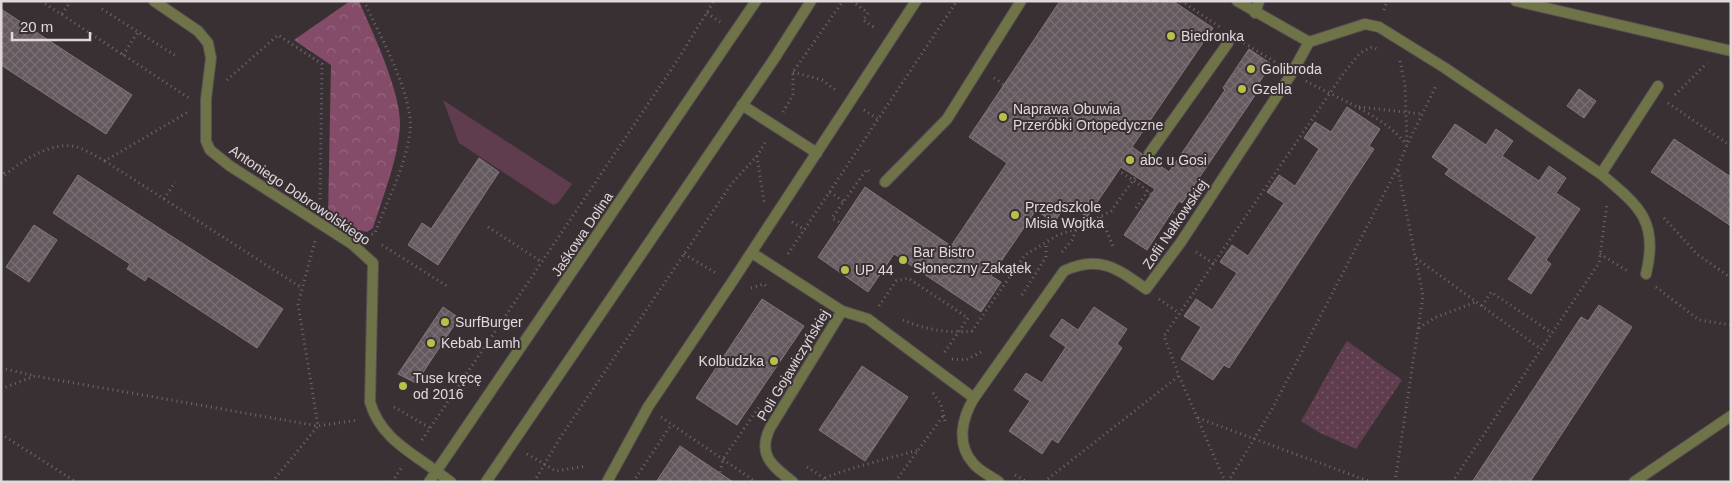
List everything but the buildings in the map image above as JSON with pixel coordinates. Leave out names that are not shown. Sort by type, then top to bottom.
[{"type":"street","name":"Antoniego Dobrowolskiego","points":[[154,1],[198,31],[208,43],[211,58],[203,102],[206,141],[210,150],[230,166],[352,244],[373,263],[370,402],[381,428],[451,482]]},
{"type":"street","name":"Jaśkowa Dolina","points":[[429,482],[756,1]]},
{"type":"street","points":[[486,482],[811,1]]},
{"type":"street","points":[[607,482],[648,407],[752,253],[916,1]]},
{"type":"street","points":[[885,182],[947,119],[1021,1]]},
{"type":"street","points":[[1237,1],[1255,13],[1309,42],[1365,24],[1379,27],[1445,68],[1601,174],[1642,214],[1650,230],[1652,252],[1646,274]]},
{"type":"street","points":[[1255,13],[1259,1]]},
{"type":"street","points":[[1516,1],[1726,50]]},
{"type":"street","points":[[1149,154],[1232,41]]},
{"type":"street","name":"Zofii Nałkowskiej","points":[[974,398],[1064,271],[1076,265],[1100,263],[1117,269],[1146,289],[1191,226],[1292,73],[1309,42]]},
{"type":"street","points":[[1601,174],[1658,86]]},
{"type":"street","points":[[742,105],[817,153]]},
{"type":"street","name":"Poli Gojawiczyńskiej","points":[[752,253],[842,311],[868,319],[974,398]]},
{"type":"street","name":"Poli Gojawiczyńskiej","points":[[793,482],[770,461],[765,441],[770,428],[842,311]]},
{"type":"street","points":[[974,398],[966,410],[962,427],[964,449],[974,464],[999,482]]},
{"type":"street","points":[[1634,482],[1731,416]]},
{"type":"path","points":[[41,1],[123,55],[203,102]]},
{"type":"path","points":[[62,14],[71,1]]},
{"type":"path","points":[[352,244],[359,235],[369,236],[375,233],[405,154],[411,130],[409,108],[402,85],[364,1]]},
{"type":"path","points":[[392,482],[677,61],[714,1]]},
{"type":"path","points":[[793,95],[793,72],[843,1]]},
{"type":"path","points":[[852,1],[868,13],[863,20],[874,28]]},
{"type":"path","points":[[786,258],[957,1]]},
{"type":"path","points":[[1181,1],[1221,28]]},
{"type":"path","points":[[102,9],[176,56]]},
{"type":"path","points":[[123,55],[138,32]]},
{"type":"path","points":[[105,161],[203,102],[278,35],[322,64],[320,224],[298,304],[318,426],[272,482]]},
{"type":"path","points":[[1232,41],[1328,94],[1356,106],[1396,132],[1407,145]]},
{"type":"path","points":[[1227,482],[1179,376],[1164,336],[1328,94],[1360,52],[1372,47],[1379,50]]},
{"type":"path","points":[[1726,50],[1667,102],[1731,146]]},
{"type":"path","points":[[1393,56],[1408,65]]},
{"type":"path","points":[[1400,60],[1405,85],[1407,145]]},
{"type":"path","points":[[980,67],[1073,132],[1085,148],[1134,180],[1191,226]]},
{"type":"path","points":[[1227,482],[1271,411],[1397,169],[1445,68]]},
{"type":"path","points":[[1430,78],[1445,89]]},
{"type":"path","points":[[1356,106],[1422,114]]},
{"type":"path","points":[[1,178],[21,163],[50,149],[69,146],[77,147],[105,161],[302,288]]},
{"type":"path","points":[[972,331],[1025,255],[1058,235],[1076,229],[1111,212],[1134,180],[1149,154]]},
{"type":"path","points":[[534,482],[560,438],[732,183],[757,156],[764,204]]},
{"type":"path","points":[[1,168],[5,175]]},
{"type":"path","points":[[839,222],[832,218],[868,169],[876,175]]},
{"type":"path","points":[[1395,482],[1423,296],[1397,169]]},
{"type":"path","points":[[164,199],[175,182]]},
{"type":"path","points":[[1136,208],[1148,191]]},
{"type":"path","points":[[830,192],[844,202]]},
{"type":"path","points":[[1452,482],[1599,263],[1607,200]]},
{"type":"path","points":[[1101,217],[1110,241]]},
{"type":"path","points":[[488,227],[542,262]]},
{"type":"path","points":[[1058,257],[1063,254],[1072,240],[1076,229]]},
{"type":"path","points":[[1687,241],[1698,254],[1731,278]]},
{"type":"path","points":[[1018,302],[1046,257],[1046,242]]},
{"type":"path","points":[[1108,250],[1116,251]]},
{"type":"path","points":[[392,251],[447,286]]},
{"type":"path","points":[[684,254],[746,289],[764,284],[772,289]]},
{"type":"path","points":[[1600,254],[1642,280],[1646,274],[1663,294],[1700,320],[1731,325]]},
{"type":"path","points":[[1416,258],[1541,349]]},
{"type":"path","points":[[878,308],[896,281],[908,278],[968,318],[945,351]]},
{"type":"path","points":[[1146,289],[1179,313]]},
{"type":"path","points":[[1482,306],[1492,292],[1552,333]]},
{"type":"path","points":[[1418,329],[1434,318],[1476,302]]},
{"type":"path","points":[[898,320],[905,326]]},
{"type":"path","points":[[948,358],[966,360],[976,356],[989,346]]},
{"type":"path","points":[[942,355],[963,366]]},
{"type":"path","points":[[1,368],[36,376],[318,426],[353,421]]},
{"type":"path","points":[[1,388],[36,376]]},
{"type":"path","points":[[1044,482],[1179,376]]},
{"type":"path","points":[[929,388],[941,404],[945,423]]},
{"type":"path","points":[[390,401],[396,410],[430,428]]},
{"type":"path","points":[[718,482],[723,459],[762,403]]},
{"type":"path","points":[[895,482],[944,415]]},
{"type":"path","points":[[1198,418],[1371,482]]},
{"type":"path","points":[[633,482],[671,425],[756,482]]},
{"type":"path","points":[[1,434],[76,482]]},
{"type":"path","points":[[824,478],[853,467],[871,464],[918,450]]},
{"type":"path","points":[[1010,471],[1027,482]]},
{"type":"shaded area","points":[[443,100],[572,184],[558,203],[553,205],[459,143]]},
{"type":"shaded area","points":[[1347,341],[1402,380],[1356,449],[1320,433],[1301,421]]},
{"type":"green space","points":[[350,1],[359,1],[379,46],[392,81],[400,128],[393,166],[373,228],[367,232],[355,229],[353,233],[328,218],[331,65],[294,40]]},
{"type":"place","name":"Biedronka","points":[[1171,36]]},
{"type":"place","name":"Golibroda","points":[[1251,69]]},
{"type":"place","name":"Gzella","points":[[1242,89]]},
{"type":"place","name":"Naprawa Obuwia Przeróbki Ortopedyczne","points":[[1003,117]]},
{"type":"place","name":"abc u Gosi","points":[[1130,160]]},
{"type":"place","name":"Przedszkole Misia Wojtka","points":[[1015,215]]},
{"type":"place","name":"Bar Bistro Słoneczny Zakątek","points":[[903,260]]},
{"type":"place","name":"UP 44","points":[[845,270]]},
{"type":"place","name":"SurfBurger","points":[[445,322]]},
{"type":"place","name":"Kebab Lamh","points":[[431,343]]},
{"type":"place","name":"Kolbudzka","points":[[774,361]]},
{"type":"place","name":"Tuse kręcę od 2016","points":[[403,386]]}]
